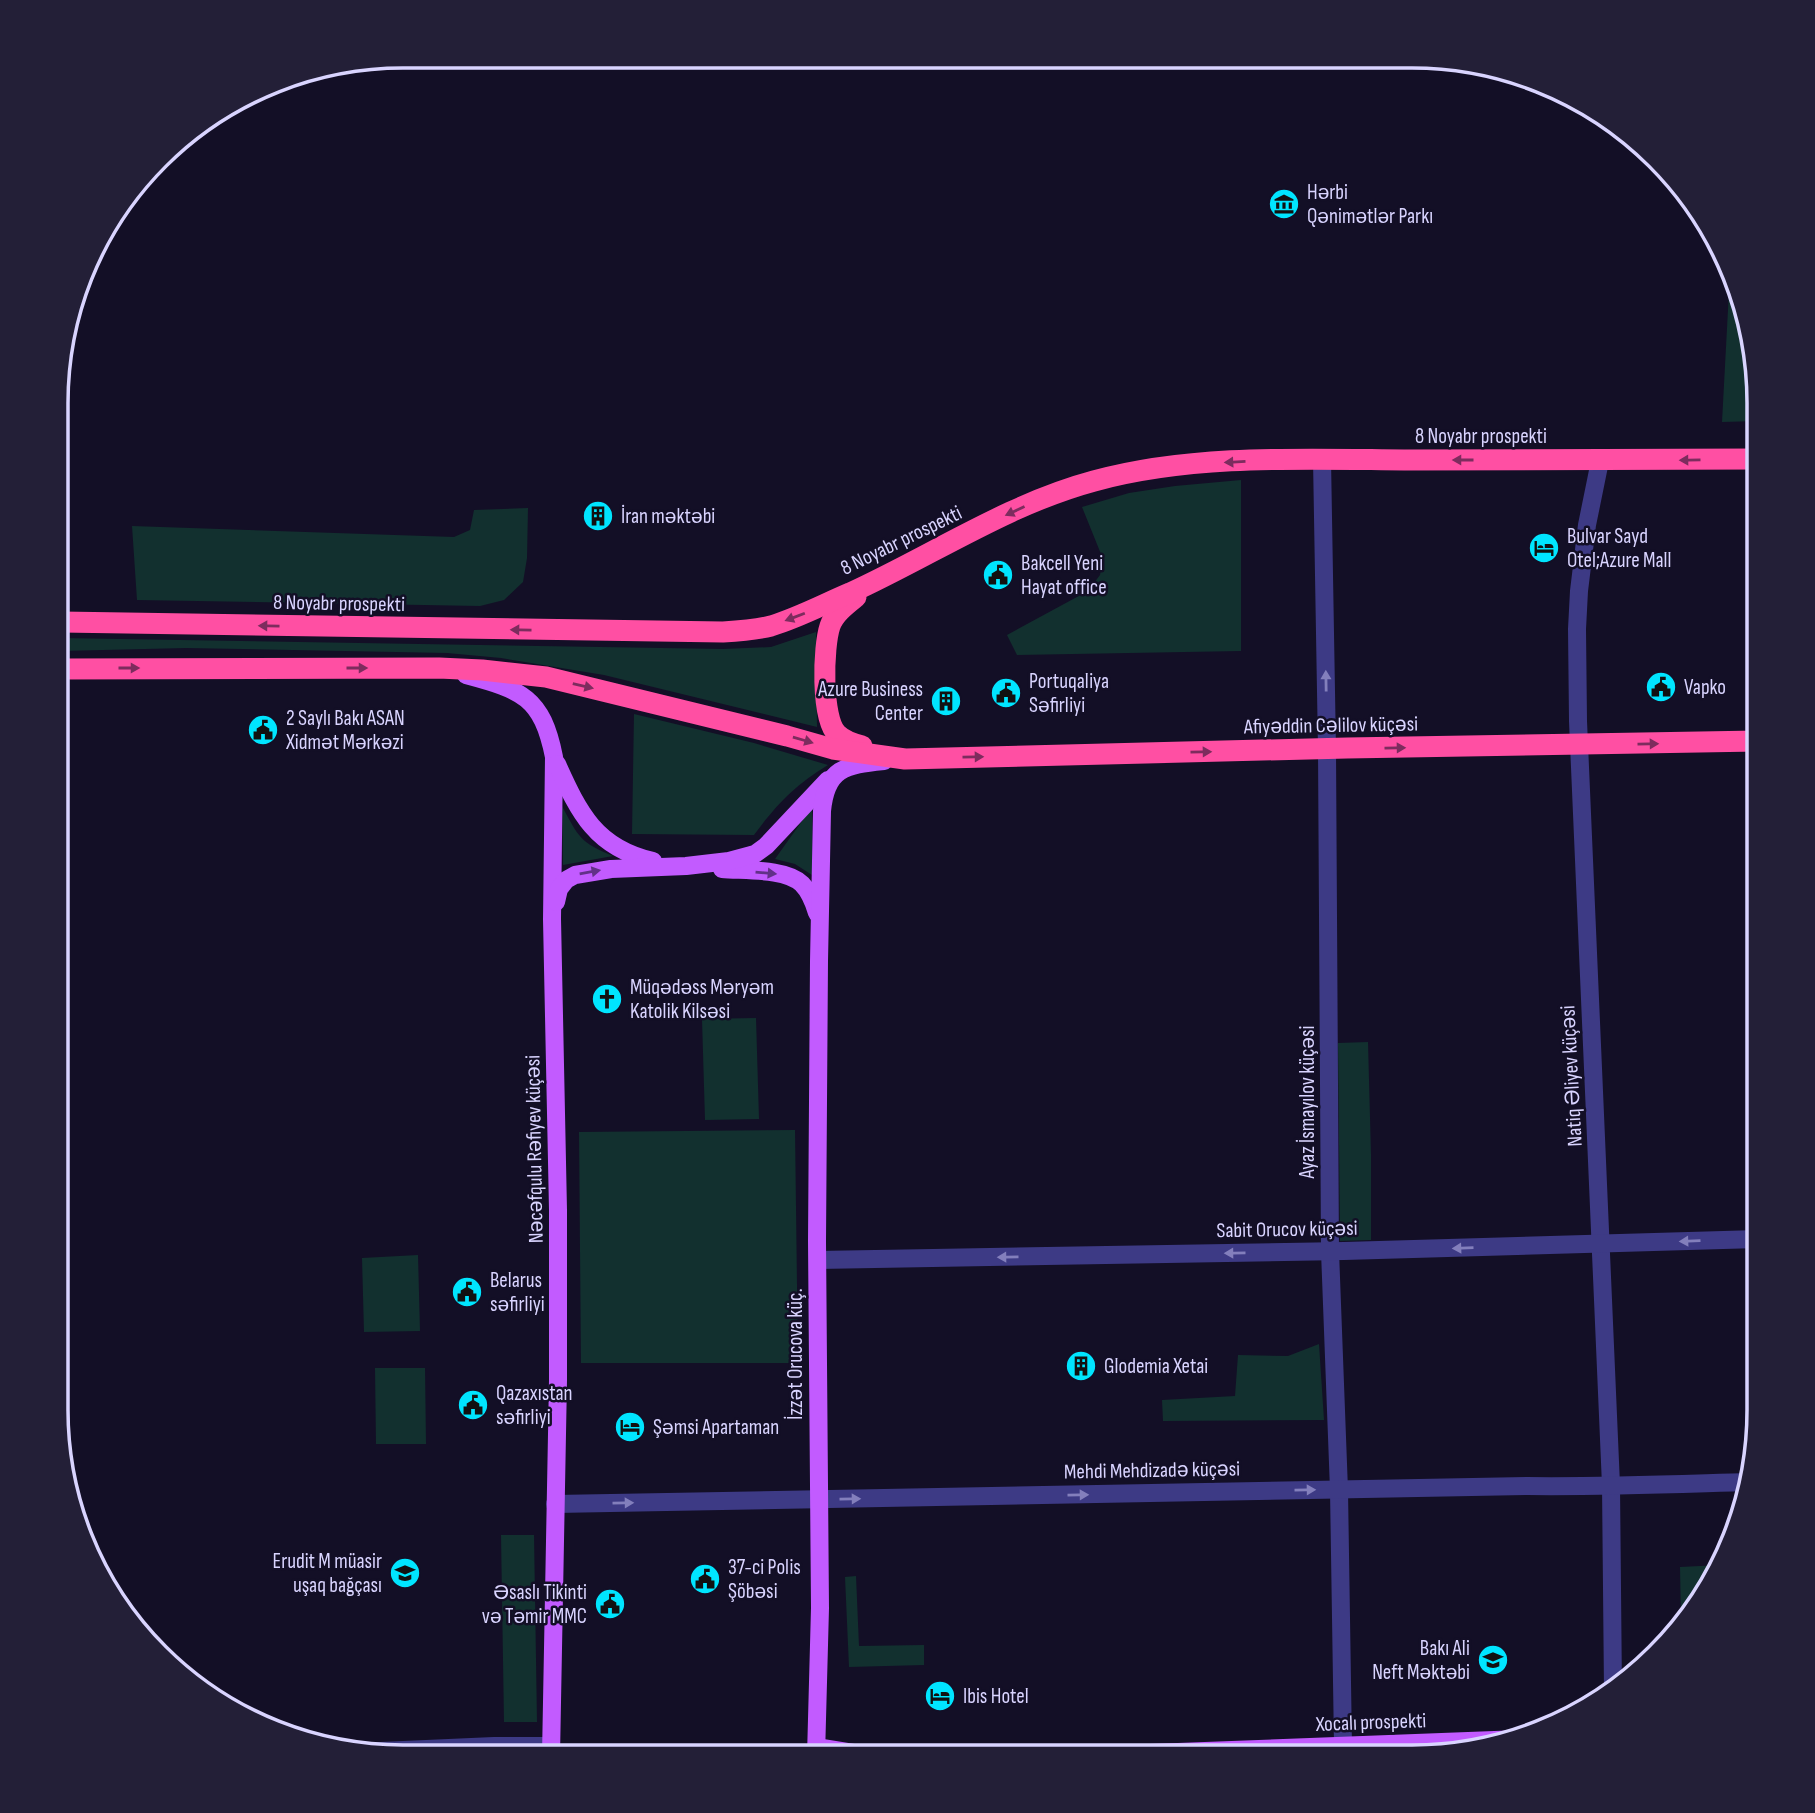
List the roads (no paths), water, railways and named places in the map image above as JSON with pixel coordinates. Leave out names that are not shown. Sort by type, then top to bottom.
[{"type":"highway","name":"8 Noyabr prospekti","points":[[68,622],[723,632],[770,626],[803,614],[880,579],[1039,499],[1125,473],[1202,464],[1322,459],[1747,459]]},
{"type":"highway","points":[[880,579],[839,612],[830,626],[825,652],[826,707],[829,720],[841,737],[905,759]]},
{"type":"highway","points":[[68,669],[439,668],[509,672],[547,677],[833,749],[905,759]]},
{"type":"highway","name":"Afiyəddin Cəlilov küçəsi","points":[[905,759],[1747,741]]},
{"type":"main road","points":[[439,668],[502,685],[524,696],[535,706],[566,784],[588,821],[613,847],[651,861],[783,874],[804,886],[820,923]]},
{"type":"main road","name":"Nəcəfqulu Rəfiyev küçəsi","points":[[551,1745],[558,1210],[552,919],[554,757]]},
{"type":"main road","points":[[552,919],[559,889],[566,880],[575,875],[611,869],[729,861],[755,854],[766,846],[833,775],[866,763],[905,759]]},
{"type":"main road","name":"İzzət Orucova küç.","points":[[817,1745],[820,1608],[819,961],[822,811],[825,791],[833,775]]},
{"type":"main road","name":"Xocalı prospekti","points":[[1343,1745],[1460,1741]]},
{"type":"street","name":"Ayaz İsmayılov küçəsi","points":[[1322,459],[1330,1251],[1339,1490],[1343,1745]]},
{"type":"street","name":"Natiq Əliyev küçəsi","points":[[1600,461],[1587,526],[1579,591],[1577,642],[1578,721],[1611,1485],[1613,1677]]},
{"type":"street","name":"Sabit Orucov küçəsi","points":[[818,1261],[1747,1239]]},
{"type":"street","name":"Mehdi Mehdizadə küçəsi","points":[[555,1504],[1738,1482]]},
{"type":"place","name":"Hərbi Qənimətlər Parkı","points":[[1284,204]]},
{"type":"place","name":"İran məktəbi","points":[[598,516]]},
{"type":"place","name":"Bulvar Sayd Otel;Azure Mall","points":[[1544,548]]},
{"type":"place","name":"Bakcell Yeni Hayat office","points":[[998,575]]},
{"type":"place","name":"Vapko","points":[[1661,687]]},
{"type":"place","name":"Portuqaliya Səfirliyi","points":[[1006,693]]},
{"type":"place","name":"Azure Business Center","points":[[946,701]]},
{"type":"place","name":"2 Saylı Bakı ASAN Xidmət Mərkəzi","points":[[263,730]]},
{"type":"place","name":"Müqədəss Məryəm Katolik Kilsəsi","points":[[607,999]]},
{"type":"place","name":"Belarus səfirliyi","points":[[467,1292]]},
{"type":"place","name":"Glodemia Xetai","points":[[1081,1366]]},
{"type":"place","name":"Qazaxıstan səfirliyi","points":[[473,1405]]},
{"type":"place","name":"Şəmsi Apartaman","points":[[630,1427]]},
{"type":"place","name":"Erudit M müasir uşaq bağçası","points":[[405,1573]]},
{"type":"place","name":"37-ci Polis Şöbəsi","points":[[705,1579]]},
{"type":"place","name":"Əsaslı Tikinti və Təmir MMC","points":[[610,1604]]},
{"type":"place","name":"Bakı Ali Neft Məktəbi","points":[[1493,1660]]},
{"type":"place","name":"Ibis Hotel","points":[[940,1696]]}]
